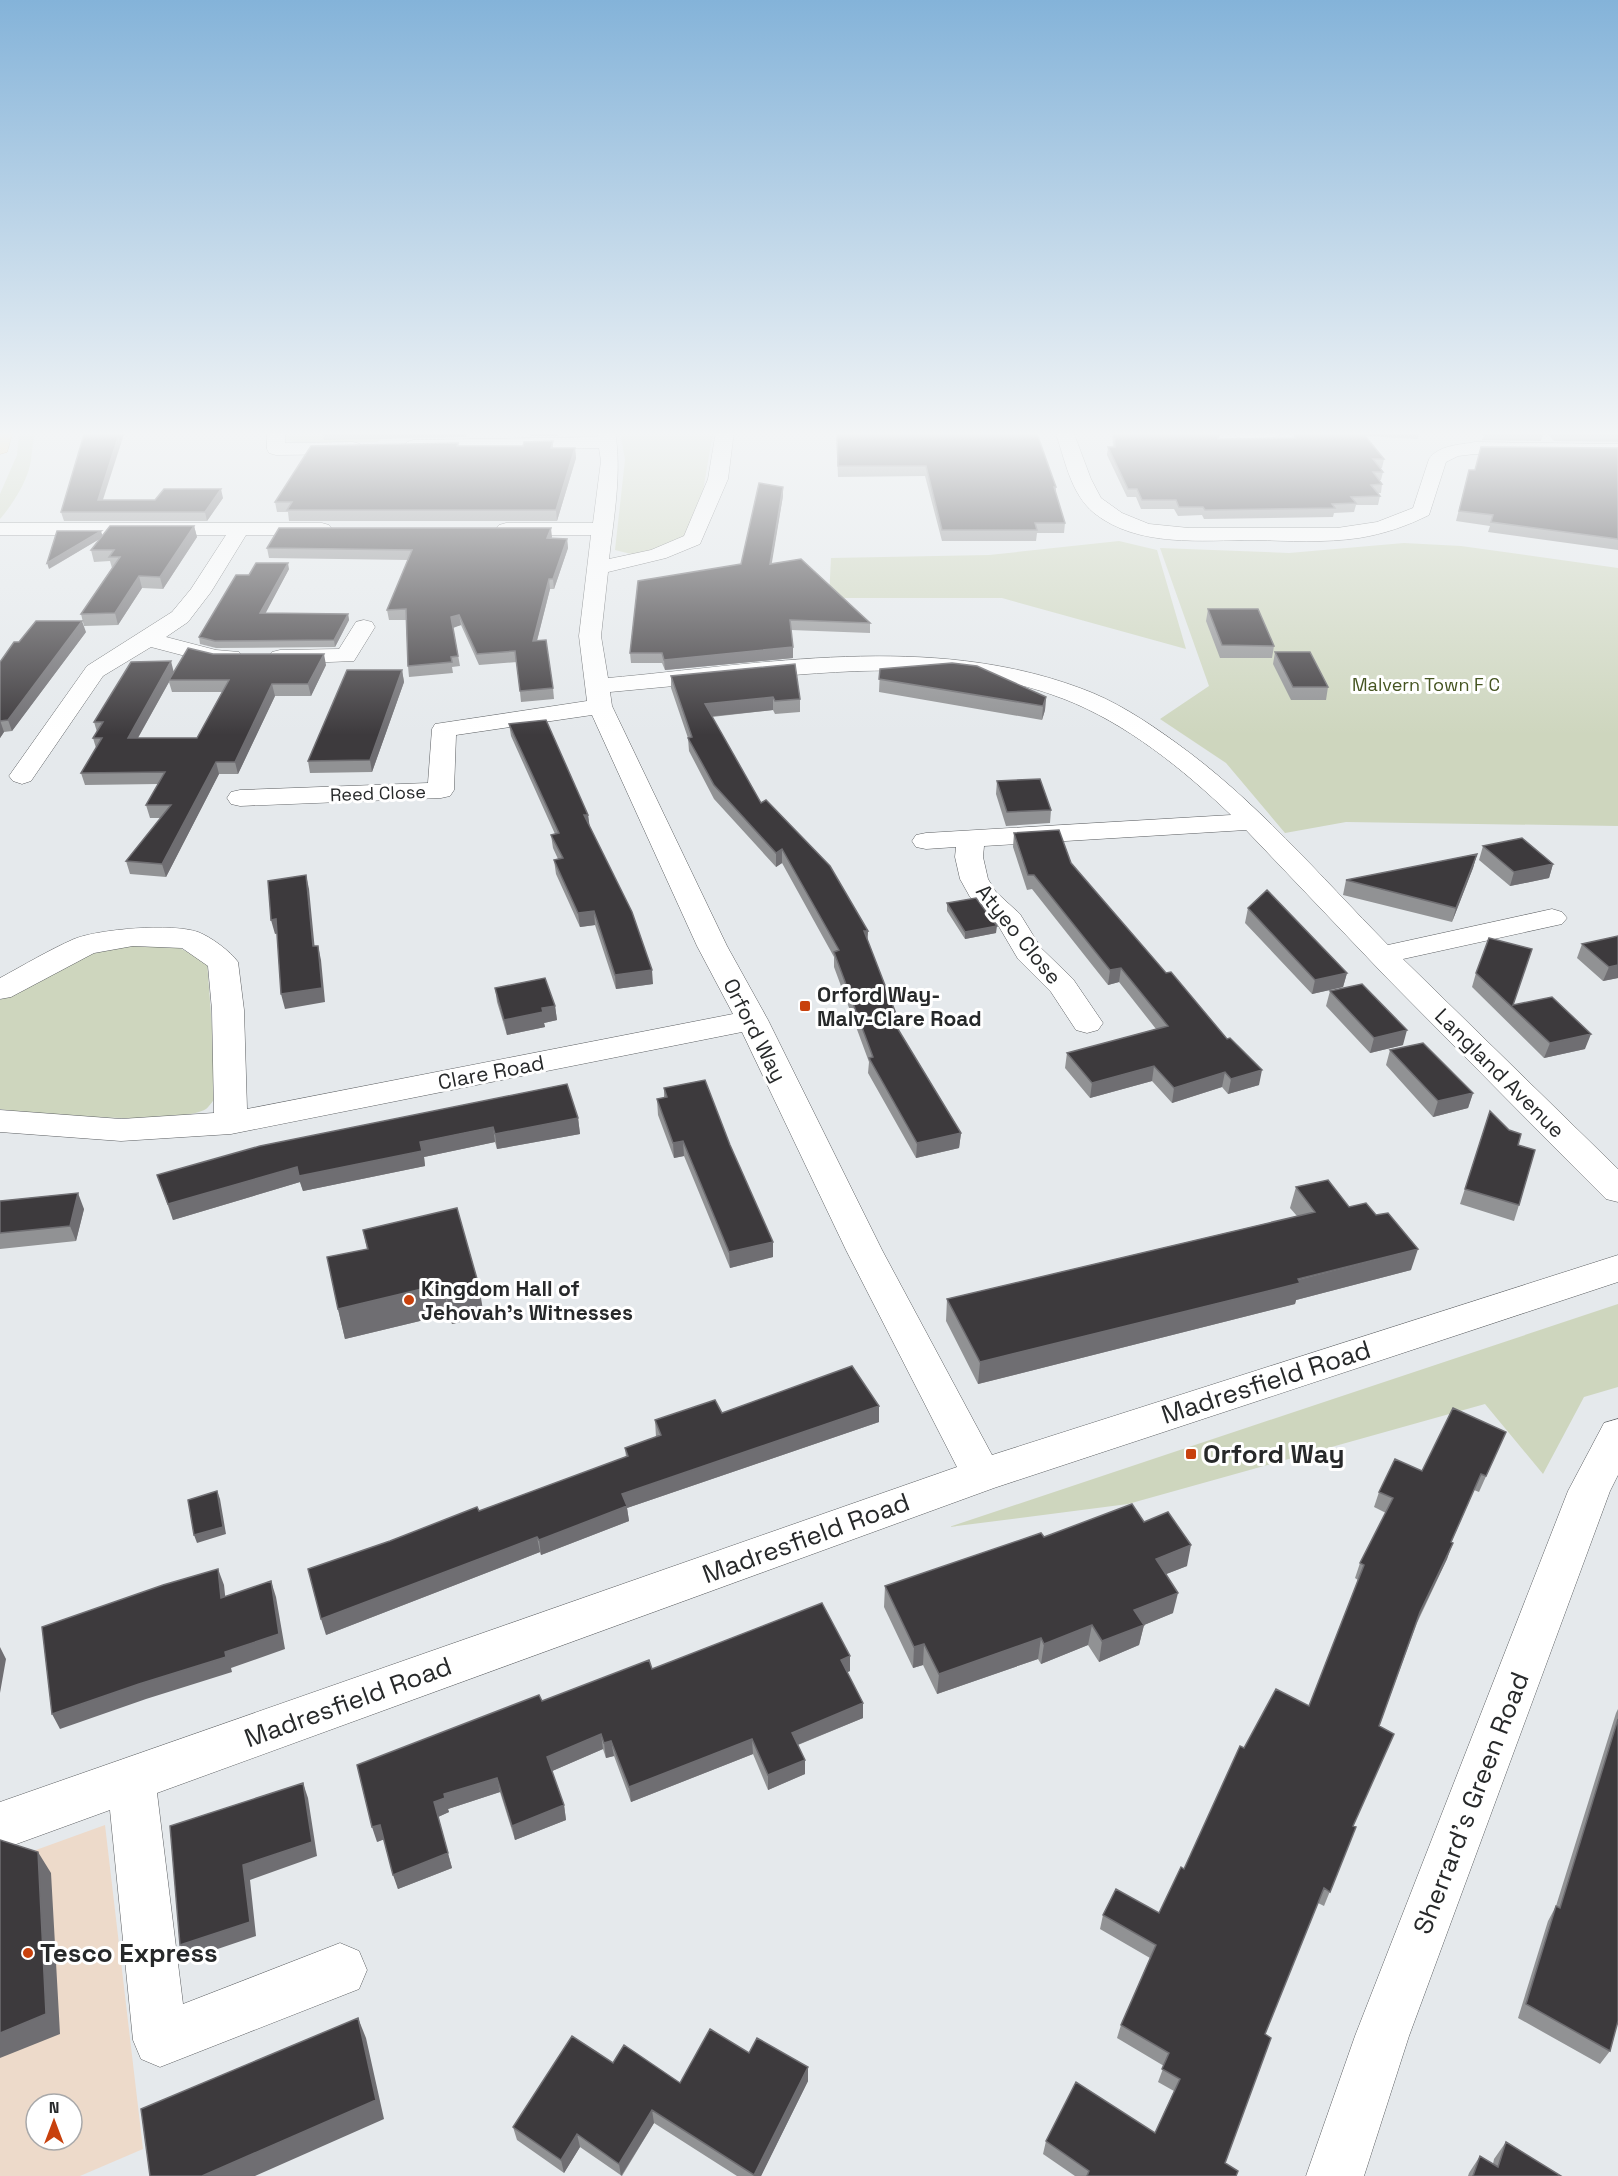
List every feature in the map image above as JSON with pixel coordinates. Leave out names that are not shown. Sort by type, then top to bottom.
[{"type":"street","points":[[22,776],[95,671],[180,617],[200,592],[238,533]]},
{"type":"street","name":"Orford Way","points":[[603,533],[590,636],[598,696],[712,946],[752,1020],[864,1250],[981,1475]]},
{"type":"street","points":[[598,567],[651,557],[677,549],[693,540],[696,533]]},
{"type":"street","points":[[1173,533],[1350,533]]},
{"type":"street","points":[[148,639],[216,657],[346,656],[364,627]]},
{"type":"street","name":"Langland Avenue","points":[[598,696],[817,665],[874,663],[944,666],[993,674],[1040,685],[1084,699],[1119,716],[1182,759],[1252,822],[1618,1190]]},
{"type":"street","name":"Reed Close","points":[[240,798],[441,790],[444,729],[598,696]]},
{"type":"street","points":[[926,841],[1252,822]]},
{"type":"street","name":"Atyeo Close","points":[[971,838],[969,857],[974,879],[984,897],[1010,920],[1029,953],[1062,986],[1087,1023]]},
{"type":"street","points":[[1382,955],[1552,918]]},
{"type":"street","points":[[0,990],[87,945],[133,937],[189,939],[224,962],[228,1010],[231,1123]]},
{"type":"street","name":"Clare Road","points":[[0,1121],[121,1130],[231,1123],[752,1020]]},
{"type":"street","name":"Madresfield Road","points":[[0,1826],[981,1475],[1618,1268]]},
{"type":"street","name":"Sherrard's Green Road","points":[[1335,2176],[1382,2036],[1589,1491],[1618,1435]]},
{"type":"street","points":[[131,1779],[160,2040],[340,1970]]},
{"type":"shaded area","points":[[105,1825],[143,2149],[80,2176],[0,2176],[0,1863]]},
{"type":"green space","points":[[617,533],[690,533],[687,539],[635,555],[615,550]]},
{"type":"green space","points":[[1119,541],[1157,550],[1186,649],[1002,598],[829,598],[831,558],[989,555]]},
{"type":"green space","name":"Malvern Town F C","points":[[1404,543],[1461,546],[1618,568],[1618,826],[1346,822],[1285,833],[1226,763],[1160,719],[1209,686],[1160,548],[1289,553]]},
{"type":"green space","points":[[125,944],[177,947],[207,961],[217,1095],[206,1109],[191,1114],[167,1117],[106,1118],[0,1109],[0,1000],[46,972],[85,956]]},
{"type":"green space","points":[[1618,1304],[1618,1387],[1584,1397],[1543,1474],[1485,1404],[1128,1504],[949,1527]]},
{"type":"building","points":[[57,533],[98,533],[47,563]]},
{"type":"building","points":[[105,533],[190,533],[160,577],[139,576],[115,613],[81,614],[120,557],[109,557],[114,550],[91,550]]},
{"type":"building","points":[[276,533],[549,533],[547,538],[567,539],[553,579],[549,579],[533,641],[546,640],[553,688],[520,691],[515,651],[477,654],[459,615],[451,617],[458,656],[451,657],[452,662],[408,666],[406,609],[387,610],[412,550],[267,548]]},
{"type":"building","points":[[748,533],[775,533],[770,564],[801,559],[870,623],[790,620],[793,647],[664,660],[662,653],[630,653],[638,581],[741,564]]},
{"type":"building","points":[[1570,533],[1618,533],[1618,539]]},
{"type":"building","points":[[256,563],[288,563],[260,613],[348,614],[334,640],[215,641],[199,637],[236,575],[249,575]]},
{"type":"building","points":[[1208,609],[1258,609],[1274,646],[1222,645]]},
{"type":"building","points":[[36,621],[82,621],[8,720],[0,721],[0,662],[14,642],[19,642]]},
{"type":"building","points":[[188,648],[213,654],[324,654],[308,684],[272,684],[235,762],[216,762],[162,864],[126,861],[171,805],[146,805],[165,772],[81,773],[102,738],[93,738],[103,722],[94,722],[131,662],[171,661],[128,738],[197,738],[229,680],[169,680]]},
{"type":"building","points":[[1275,652],[1310,652],[1328,687],[1293,687]]},
{"type":"building","points":[[952,663],[977,666],[1046,697],[1043,706],[879,679],[880,669]]},
{"type":"building","points":[[795,664],[800,699],[775,701],[773,697],[705,704],[761,803],[766,800],[830,866],[868,931],[864,931],[898,1019],[893,1021],[961,1133],[917,1143],[869,1058],[873,1057],[834,952],[839,950],[782,849],[776,853],[714,785],[688,738],[692,737],[671,676]]},
{"type":"building","points":[[347,670],[402,670],[370,760],[308,761]]},
{"type":"building","points":[[546,720],[588,815],[584,815],[632,912],[652,970],[615,975],[594,911],[578,913],[554,860],[563,858],[551,835],[559,833],[509,724]]},
{"type":"building","points":[[1040,779],[1051,810],[1007,812],[997,781]]},
{"type":"building","points":[[1059,830],[1071,863],[1166,973],[1171,972],[1227,1039],[1230,1038],[1262,1070],[1231,1079],[1225,1072],[1174,1088],[1154,1066],[1092,1083],[1067,1053],[1168,1026],[1121,968],[1110,970],[1034,875],[1028,875],[1014,833]]},
{"type":"building","points":[[1522,838],[1553,864],[1514,872],[1483,846]]},
{"type":"building","points":[[1477,854],[1456,908],[1346,880]]},
{"type":"building","points":[[306,875],[313,946],[318,946],[322,988],[281,994],[276,919],[271,920],[268,881]]},
{"type":"building","points":[[1267,890],[1347,973],[1315,980],[1248,908]]},
{"type":"building","points":[[976,898],[997,926],[965,932],[947,903]]},
{"type":"building","points":[[1618,936],[1618,965],[1609,967],[1582,944]]},
{"type":"building","points":[[1489,938],[1532,949],[1513,1005],[1552,997],[1591,1034],[1550,1043],[1476,973]]},
{"type":"building","points":[[545,978],[555,1006],[542,1008],[543,1012],[504,1020],[495,988]]},
{"type":"building","points":[[1362,984],[1407,1030],[1374,1038],[1330,991]]},
{"type":"building","points":[[1423,1043],[1473,1093],[1438,1101],[1390,1050]]},
{"type":"building","points":[[705,1080],[730,1145],[773,1242],[729,1252],[683,1141],[673,1143],[657,1099],[667,1097],[664,1088]]},
{"type":"building","points":[[567,1084],[578,1118],[495,1134],[493,1127],[420,1142],[422,1151],[299,1176],[297,1167],[168,1204],[157,1175],[260,1146]]},
{"type":"building","points":[[1490,1111],[1509,1130],[1521,1134],[1518,1145],[1535,1150],[1519,1205],[1465,1189]]},
{"type":"building","points":[[1328,1180],[1349,1207],[1366,1203],[1376,1215],[1388,1213],[1418,1249],[1298,1279],[1300,1283],[980,1362],[947,1299],[1315,1212],[1296,1187]]},
{"type":"building","points":[[78,1193],[70,1226],[0,1233],[0,1201]]},
{"type":"building","points":[[457,1208],[479,1286],[446,1294],[443,1284],[338,1309],[327,1257],[368,1249],[363,1230]]},
{"type":"building","points":[[852,1366],[879,1406],[622,1494],[627,1506],[539,1540],[537,1537],[321,1619],[308,1569],[390,1541],[477,1507],[479,1511],[628,1456],[625,1448],[661,1435],[655,1420],[715,1400],[722,1413]]},
{"type":"building","points":[[1453,1408],[1506,1432],[1486,1476],[1481,1474],[1451,1542],[1453,1543],[1420,1612],[1379,1726],[1394,1734],[1353,1826],[1356,1827],[1330,1892],[1324,1888],[1265,2034],[1271,2038],[1225,2163],[1238,2171],[1236,2176],[1087,2176],[1089,2171],[1046,2141],[1076,2082],[1155,2133],[1180,2079],[1162,2069],[1169,2053],[1121,2025],[1156,1945],[1103,1915],[1116,1889],[1159,1913],[1181,1867],[1184,1869],[1240,1746],[1244,1748],[1276,1689],[1309,1706],[1364,1565],[1360,1563],[1393,1498],[1379,1492],[1395,1459],[1422,1471]]},
{"type":"building","points":[[217,1491],[223,1527],[194,1535],[188,1500]]},
{"type":"building","points":[[1132,1504],[1144,1522],[1168,1512],[1191,1545],[1156,1559],[1178,1593],[1134,1610],[1144,1625],[1102,1641],[1092,1625],[1044,1644],[1041,1638],[939,1674],[924,1644],[914,1647],[885,1586],[1041,1533],[1044,1537]]},
{"type":"building","points":[[218,1569],[221,1598],[271,1581],[279,1634],[225,1652],[226,1657],[52,1714],[42,1627],[163,1585]]},
{"type":"building","points":[[822,1603],[850,1656],[841,1660],[863,1703],[792,1733],[805,1760],[768,1775],[752,1739],[629,1787],[611,1741],[604,1743],[601,1734],[547,1757],[564,1805],[512,1826],[497,1778],[444,1794],[445,1798],[434,1802],[448,1853],[393,1875],[380,1825],[372,1827],[357,1765],[539,1695],[542,1701],[649,1660],[652,1669]]},
{"type":"building","points":[[1618,1719],[1618,2021],[1610,2051],[1526,2004],[1556,1906],[1560,1908]]},
{"type":"building","points":[[303,1783],[312,1842],[243,1865],[250,1922],[180,1945],[170,1826]]},
{"type":"building","name":"Tesco Express","points":[[0,1840],[38,1852],[46,2014],[0,2033]]},
{"type":"building","points":[[358,2018],[376,2100],[202,2176],[150,2176],[141,2109]]},
{"type":"building","points":[[710,2029],[749,2053],[757,2038],[808,2067],[754,2175],[652,2110],[619,2164],[577,2134],[561,2160],[513,2127],[572,2036],[613,2063],[624,2045],[680,2083]]},
{"type":"building","points":[[1506,2142],[1561,2176],[1473,2176],[1480,2156],[1498,2167]]},
{"type":"place","name":"Orford Way- Malv-Clare Road","points":[[805,1006]]},
{"type":"place","name":"Kingdom Hall of Jehovah's Witnesses","points":[[409,1300]]},
{"type":"place","name":"Orford Way","points":[[1191,1454]]},
{"type":"place","name":"Tesco Express","points":[[28,1953]]}]
